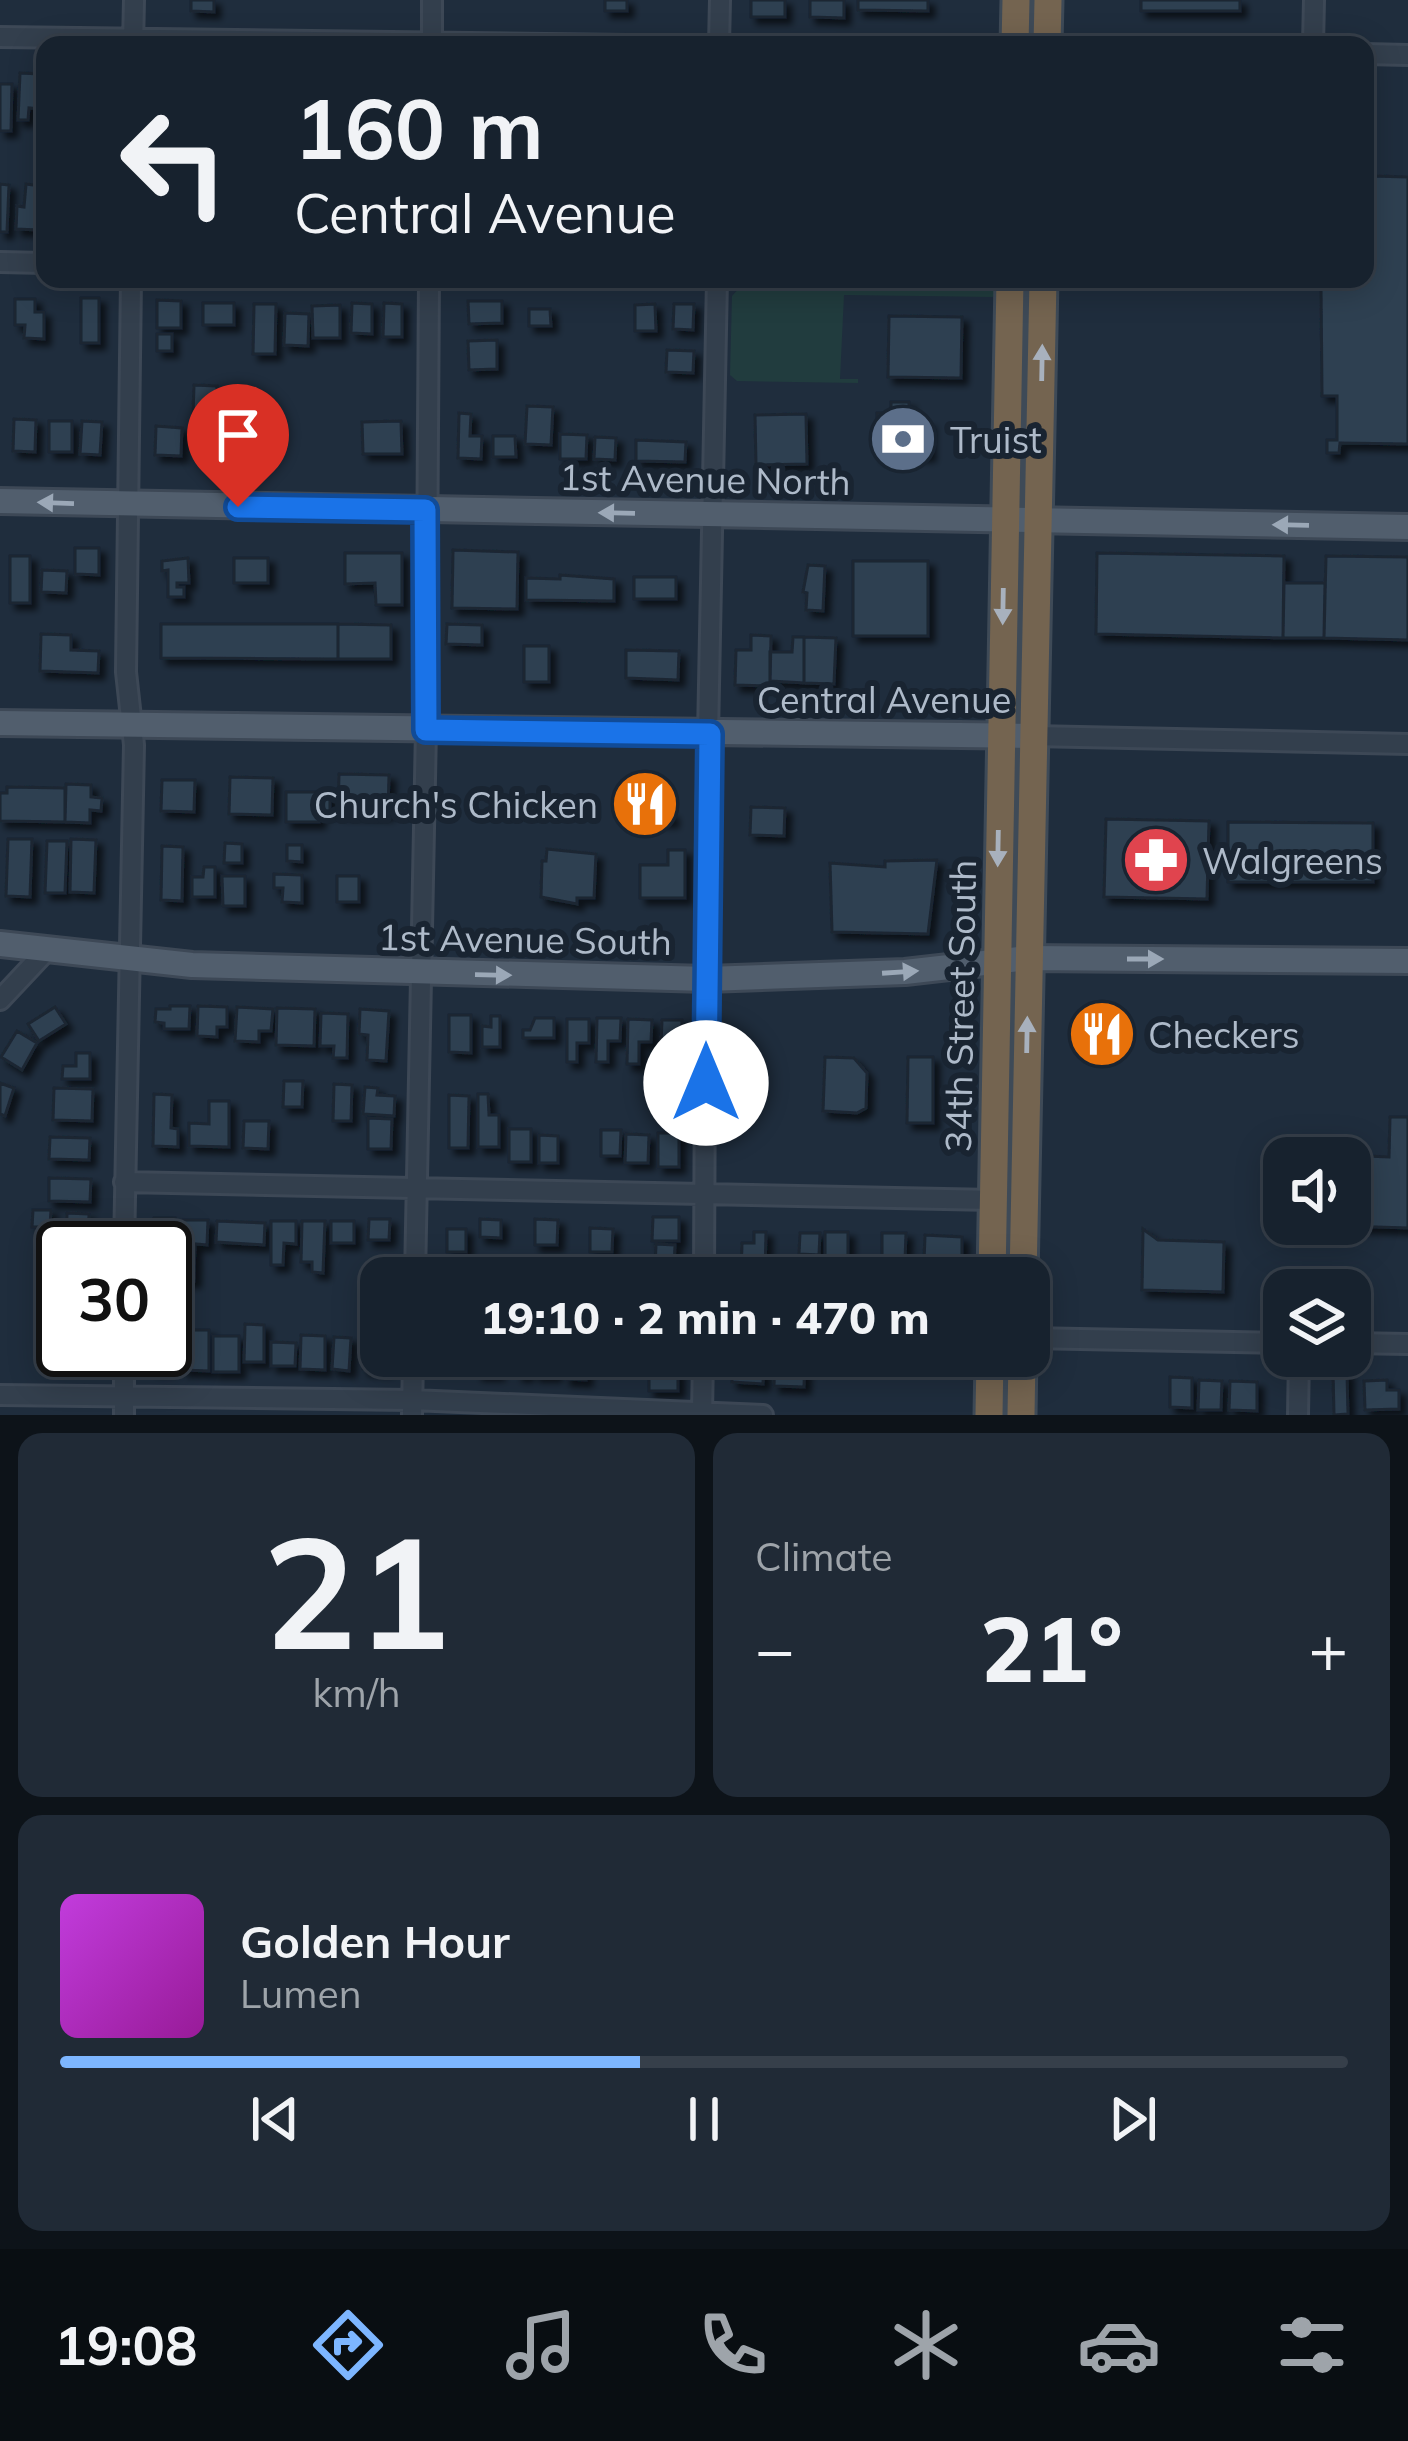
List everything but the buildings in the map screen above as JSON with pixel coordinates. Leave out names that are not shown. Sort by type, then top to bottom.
[{"type":"highway","points":[[1015,36],[1016,0]]},
{"type":"highway","points":[[1047,36],[1048,0]]},
{"type":"highway","name":"34th Street South","points":[[992,1257],[1010,288]]},
{"type":"highway","name":"34th Street South","points":[[1023,1257],[1038,288]]},
{"type":"highway","points":[[994,1069],[1013,1076],[1012,1142],[1025,1151]]},
{"type":"highway","points":[[993,1209],[1011,1228],[1010,1257]]},
{"type":"highway","points":[[989,1415],[990,1377]]},
{"type":"highway","points":[[1021,1415],[1022,1377]]},
{"type":"main road","name":"1st Avenue North","points":[[0,501],[1408,527]]},
{"type":"main road","name":"Central Avenue","points":[[0,723],[1033,736]]},
{"type":"main road","name":"1st Avenue South","points":[[0,944],[192,964],[707,979],[905,972],[1028,958],[1408,961]]},
{"type":"street","points":[[133,36],[134,0]]},
{"type":"street","points":[[432,0],[432,36]]},
{"type":"street","points":[[719,36],[720,0]]},
{"type":"street","points":[[1313,36],[1314,0]]},
{"type":"street","points":[[0,38],[36,39]]},
{"type":"street","points":[[1374,54],[1408,55]]},
{"type":"street","points":[[0,262],[36,263]]},
{"type":"street","points":[[124,1221],[134,745],[126,673],[130,288]]},
{"type":"street","points":[[415,1257],[429,288]]},
{"type":"street","points":[[704,1257],[717,288]]},
{"type":"street","name":"Central Avenue","points":[[1033,736],[1408,744]]},
{"type":"street","points":[[0,1000],[46,951]]},
{"type":"street","points":[[124,1182],[705,1194],[993,1209]]},
{"type":"street","points":[[1050,1338],[1263,1342]]},
{"type":"street","points":[[1371,1343],[1408,1344]]},
{"type":"street","points":[[412,1408],[413,1377]]},
{"type":"street","points":[[702,1414],[703,1377]]},
{"type":"street","points":[[1298,1415],[1299,1377]]},
{"type":"street","points":[[0,1395],[124,1406],[764,1415]]},
{"type":"green space","points":[[739,288],[994,288],[994,297],[844,295],[840,379],[858,379],[858,383],[737,381],[730,375],[732,296]]},
{"type":"place","name":"Truist","points":[[903,439]]},
{"type":"place","name":"Church's Chicken","points":[[645,804]]},
{"type":"place","name":"Walgreens","points":[[1156,860]]},
{"type":"place","name":"Checkers","points":[[1102,1034]]},
{"type":"route","points":[[238,507],[425,510],[426,730],[710,734],[706,1083]]}]
